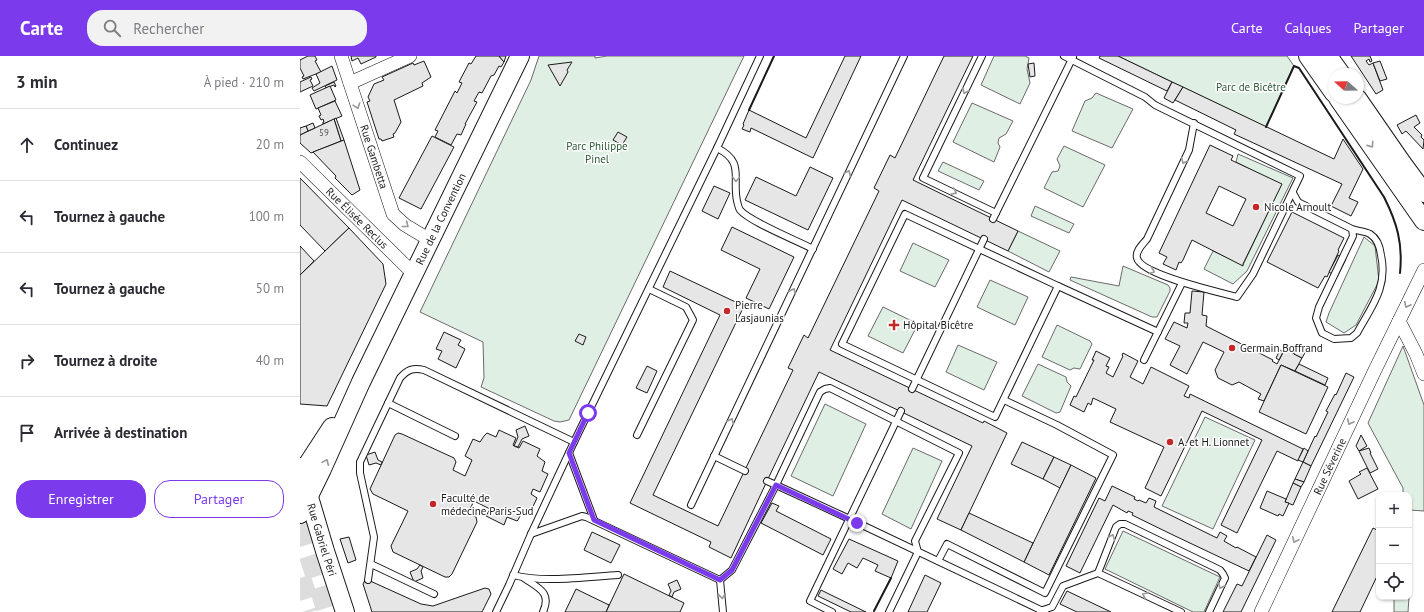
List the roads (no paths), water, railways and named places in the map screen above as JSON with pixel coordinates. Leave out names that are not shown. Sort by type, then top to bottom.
[{"type":"main road","name":"Rue de la Convention","points":[[300,514],[360,382],[520,56]]},
{"type":"main road","points":[[1308,56],[1328,84]]},
{"type":"main road","points":[[1328,56],[1337,68]]},
{"type":"main road","points":[[1342,104],[1424,221]]},
{"type":"main road","points":[[1361,104],[1424,192]]},
{"type":"main road","name":"Rue de la Convention","points":[[301,472],[360,382]]},
{"type":"main road","name":"Rue Gabriel Péri","points":[[301,472],[345,612]]},
{"type":"street","name":"Rue Gambetta","points":[[341,56],[393,214],[405,225],[430,240]]},
{"type":"street","points":[[350,84],[410,56]]},
{"type":"street","name":"Rue Élisée Reclus","points":[[300,162],[414,274]]},
{"type":"street","name":"Rue Séverine","points":[[1261,612],[1424,270]]},
{"type":"street","points":[[1399,321],[1416,354],[1424,374]]},
{"type":"lane","points":[[496,612],[530,534],[760,56]]},
{"type":"lane","points":[[691,505],[904,56]]},
{"type":"lane","points":[[982,56],[923,178],[995,216],[1072,58]]},
{"type":"lane","points":[[1064,56],[1072,58],[1145,97],[1155,105],[1194,123],[1300,176],[1253,274],[1237,297],[1182,283],[1142,266],[1136,256],[1147,240],[1189,150],[1194,123]]},
{"type":"lane","points":[[717,148],[725,152],[733,160],[736,169],[735,193],[739,208],[749,218],[813,249]]},
{"type":"lane","points":[[1293,193],[1298,202],[1352,229],[1370,234],[1379,243],[1383,265],[1383,278],[1379,292],[1357,333],[1351,338],[1334,339],[1322,333],[1316,318],[1318,307],[1353,236],[1352,229]]},
{"type":"lane","points":[[1058,286],[995,418],[842,344],[905,214],[1158,332]]},
{"type":"lane","points":[[912,389],[984,239]]},
{"type":"lane","points":[[1144,360],[1182,283]]},
{"type":"lane","points":[[637,435],[693,320],[686,307],[649,289]]},
{"type":"lane","points":[[368,580],[374,537],[360,473],[360,462],[400,378],[406,371],[412,368],[420,369],[574,442]]},
{"type":"lane","points":[[720,580],[732,570],[776,485],[820,392],[830,388],[959,453],[915,541],[918,552],[889,612]]},
{"type":"lane","points":[[938,561],[947,544],[1045,593],[1113,455],[1057,425],[1004,400]]},
{"type":"lane","points":[[388,403],[455,436]]},
{"type":"lane","points":[[832,612],[810,601],[901,412]]},
{"type":"lane","points":[[569,453],[594,520]]},
{"type":"lane","points":[[714,456],[745,471]]},
{"type":"lane","points":[[767,481],[1042,611],[1052,607],[1063,586],[1098,573],[1181,612]]},
{"type":"lane","points":[[530,534],[582,516],[594,520],[720,580]]},
{"type":"lane","points":[[1098,573],[1116,527],[1120,524],[1125,524],[1220,570],[1224,574],[1224,578],[1209,612]]},
{"type":"lane","points":[[371,564],[434,594]]},
{"type":"lane","points":[[513,575],[524,578],[565,578],[618,575]]},
{"type":"lane","points":[[524,578],[544,593],[546,604],[543,612]]},
{"type":"lane","points":[[720,580],[723,612]]},
{"type":"tunnel","points":[[300,524],[328,612]]},
{"type":"tunnel","points":[[300,578],[311,612]]},
{"type":"place","name":"Nicole Arnoult","points":[[1256,207]]},
{"type":"place","name":"Pierre Lasjaunias","points":[[727,311]]},
{"type":"place","name":"Hôpital Bicêtre","points":[[894,325]]},
{"type":"place","name":"Germain Boffrand","points":[[1232,348]]},
{"type":"place","name":"A. et H. Lionnet","points":[[1170,442]]},
{"type":"place","name":"Faculté de médecine Paris-Sud","points":[[433,504]]},
{"type":"park label","name":"Parc de Bicêtre","points":[[1251,87]]},
{"type":"park label","name":"Parc Philippe Pinel","points":[[597,152]]}]
